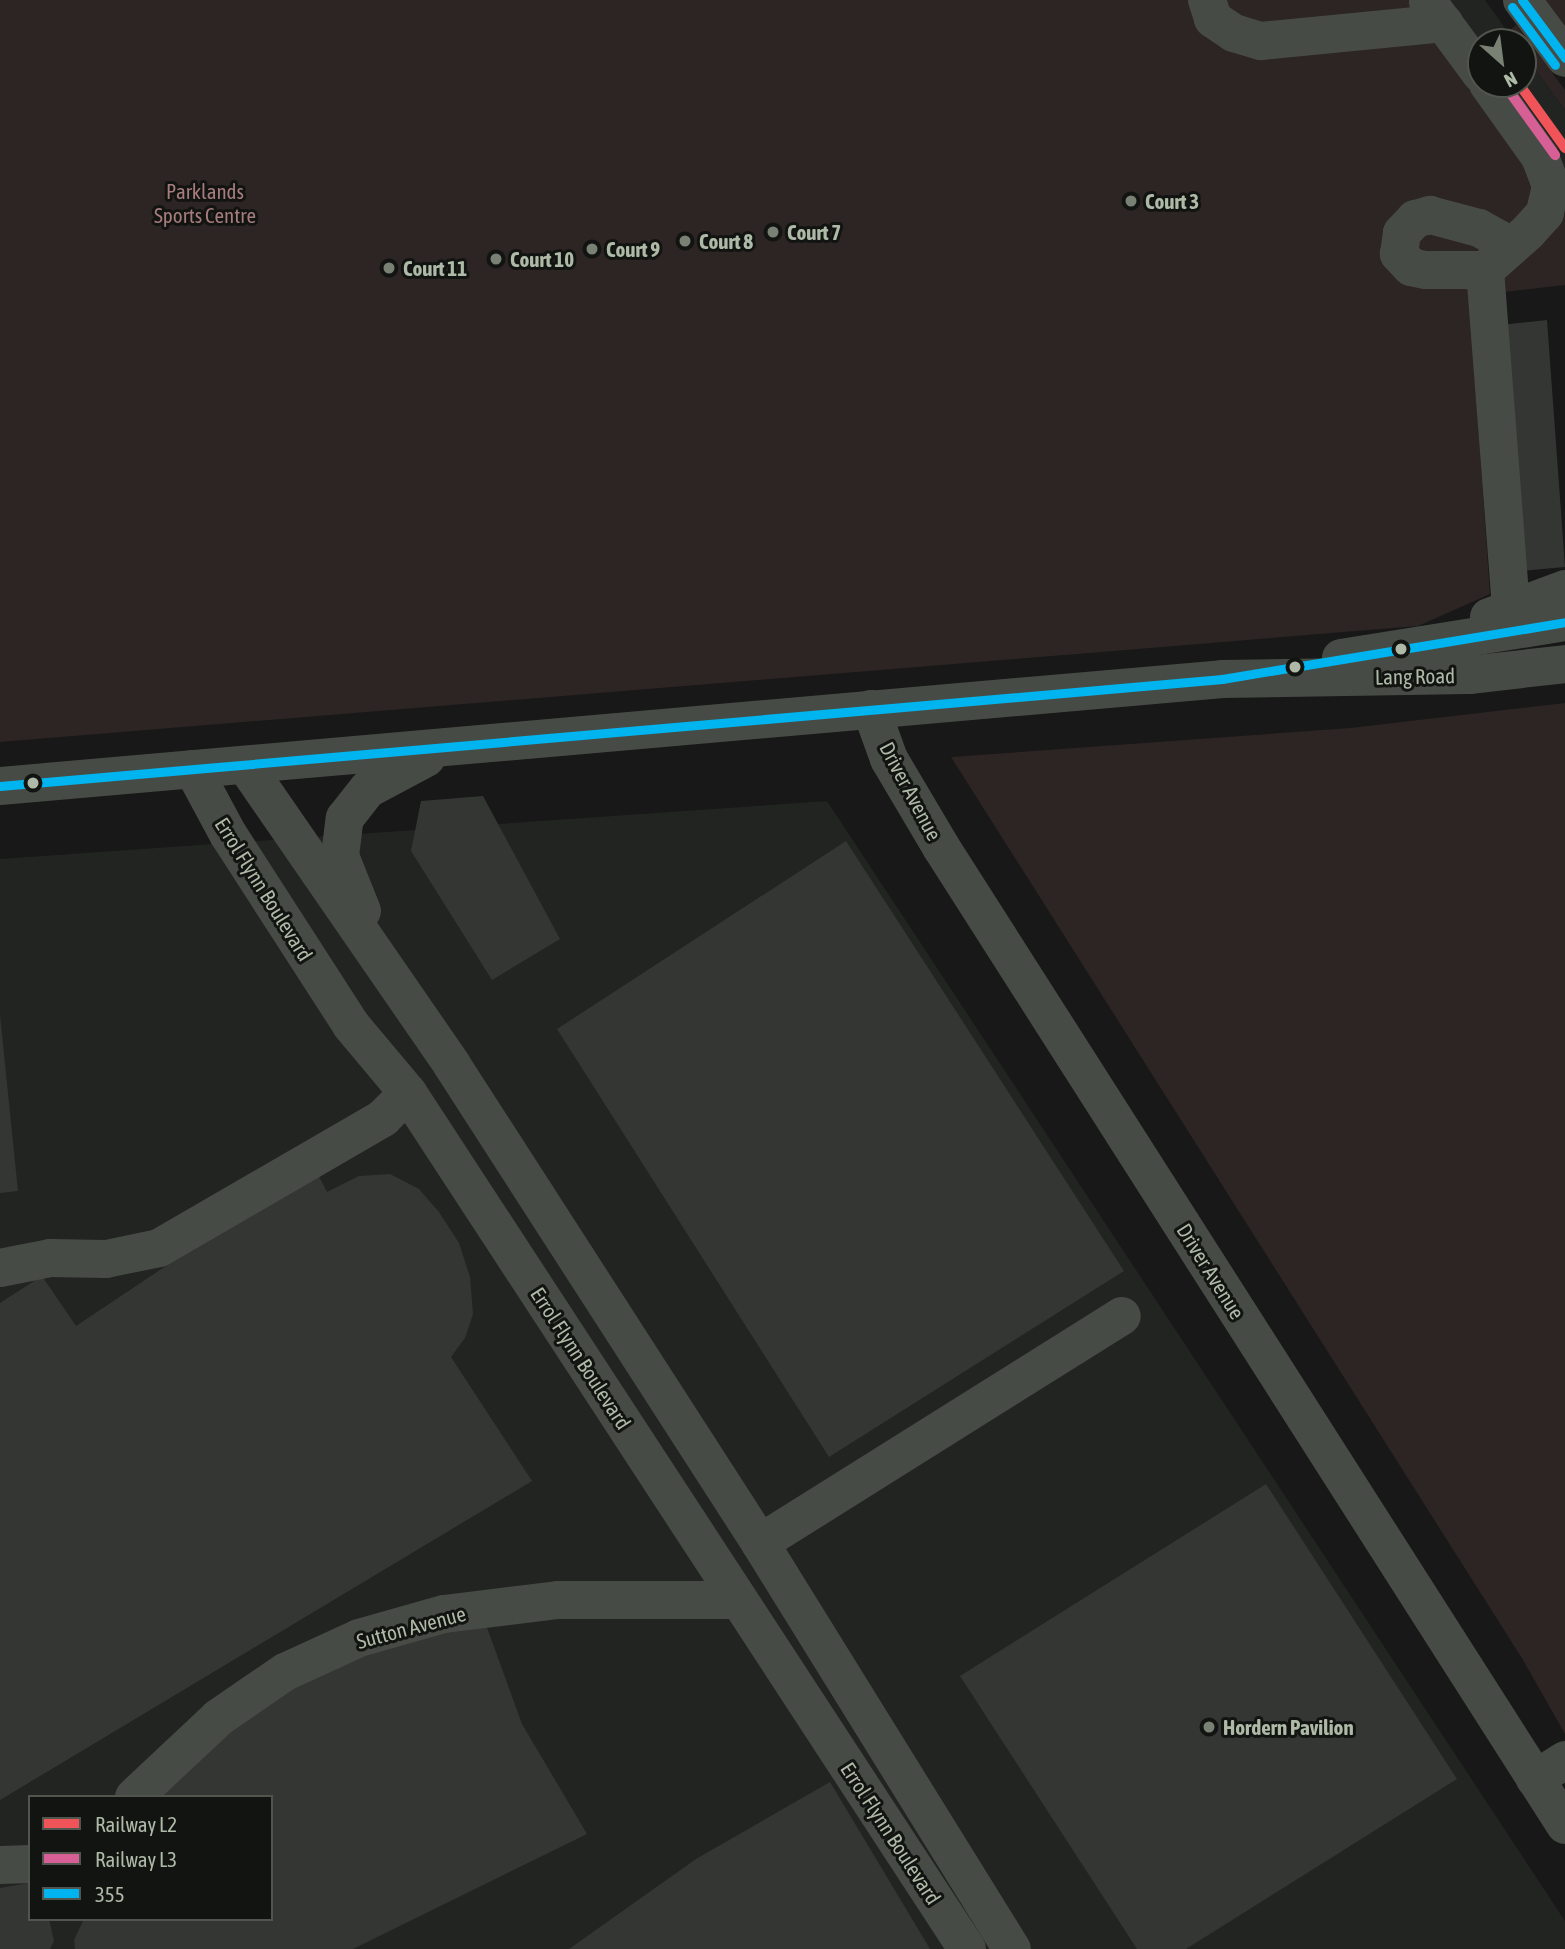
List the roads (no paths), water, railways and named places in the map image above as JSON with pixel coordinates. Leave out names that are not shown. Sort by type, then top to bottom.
[{"type":"street","points":[[1207,0],[1213,19],[1234,33],[1261,41],[1395,15],[1435,11],[1467,55]]},
{"type":"street","points":[[1522,0],[1565,58]]},
{"type":"street","points":[[1498,98],[1540,157],[1551,186],[1545,213],[1498,258],[1511,608]]},
{"type":"street","points":[[1411,646],[1565,589]]},
{"type":"street","name":"Lang Road","points":[[1222,678],[1411,646],[1508,635],[1565,622]]},
{"type":"street","name":"Lang Road","points":[[0,786],[447,749],[1222,678],[1469,675],[1565,664]]},
{"type":"street","name":"Driver Avenue","points":[[871,709],[889,759],[948,858],[1550,1769],[1565,1825]]},
{"type":"street","points":[[388,972],[340,856],[345,818],[368,789],[447,749]]},
{"type":"street","name":"Errol Flynn Boulevard","points":[[246,766],[388,972],[760,1543],[1012,1949]]},
{"type":"street","name":"Errol Flynn Boulevard","points":[[194,769],[228,834],[351,1025],[408,1093],[967,1949]]},
{"type":"street","points":[[0,1268],[50,1258],[106,1259],[159,1248],[383,1118],[408,1093]]},
{"type":"street","points":[[760,1543],[1122,1316]]},
{"type":"street","name":"Sutton Avenue","points":[[136,1795],[218,1718],[285,1672],[359,1638],[444,1614],[558,1600],[738,1600]]},
{"type":"street","points":[[0,1865],[28,1864]]},
{"type":"rail line","name":"L3","points":[[1514,98],[1555,155]]},
{"type":"rail line","name":"L2","points":[[1529,98],[1565,148]]},
{"type":"place","name":"Court 3","points":[[1131,201]]},
{"type":"place","name":"Court 7","points":[[773,232]]},
{"type":"place","name":"Court 8","points":[[685,241]]},
{"type":"place","name":"Court 9","points":[[592,249]]},
{"type":"place","name":"Court 10","points":[[496,259]]},
{"type":"place","name":"Court 11","points":[[389,268]]},
{"type":"place","name":"Hordern Pavilion","points":[[1209,1727]]},
{"type":"park label","name":"Parklands Sports Centre","points":[[205,203]]}]
